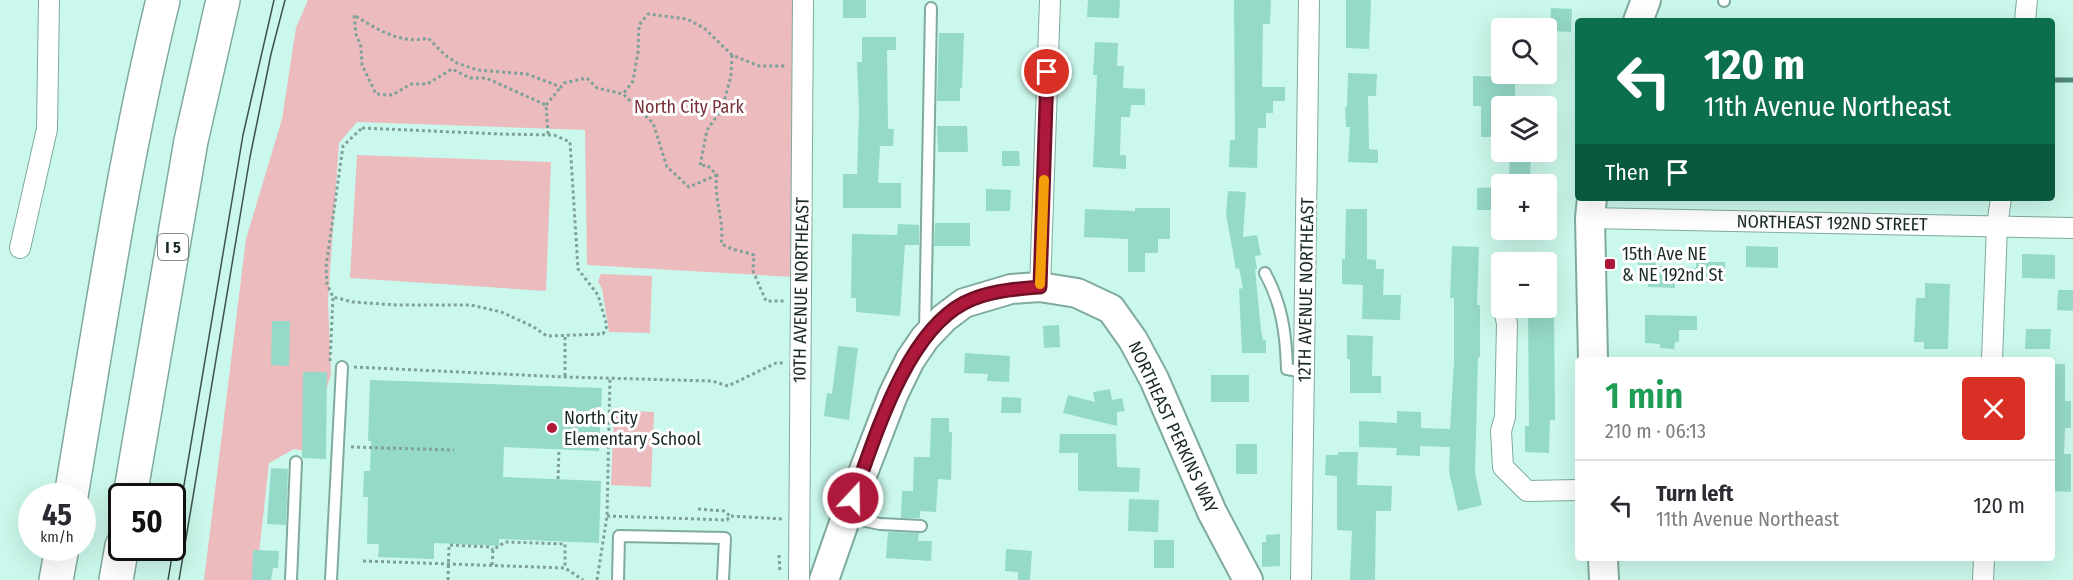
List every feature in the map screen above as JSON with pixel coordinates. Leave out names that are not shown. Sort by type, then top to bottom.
[{"type":"highway","points":[[73,483],[130,156],[147,66],[163,0]]},
{"type":"highway","name":"I 5","points":[[132,483],[191,141],[224,0]]},
{"type":"highway","points":[[56,580],[60,561]]},
{"type":"highway","points":[[116,580],[119,561]]},
{"type":"main road","points":[[1639,18],[1646,0]]},
{"type":"main road","points":[[1591,208],[1593,357]]},
{"type":"main road","name":"NORTHEAST PERKINS WAY","points":[[824,580],[892,395],[910,360],[925,338],[944,318],[964,303],[1011,289],[1040,287],[1077,293],[1111,309],[1133,340],[1154,379],[1212,512],[1248,580]]},
{"type":"main road","points":[[1603,561],[1604,580]]},
{"type":"street","points":[[20,248],[47,129],[49,0]]},
{"type":"street","name":"10TH AVENUE NORTHEAST","points":[[799,580],[803,0]]},
{"type":"street","points":[[1040,287],[1050,0]]},
{"type":"street","name":"12TH AVENUE NORTHEAST","points":[[1301,580],[1309,0]]},
{"type":"street","points":[[2025,18],[2027,0]]},
{"type":"street","points":[[1992,357],[1997,226],[2001,201]]},
{"type":"street","name":"NORTHEAST 192ND STREET","points":[[1591,208],[2073,228]]},
{"type":"street","points":[[1506,318],[1505,417],[1501,431],[1503,466],[1527,491],[1575,490]]},
{"type":"street","points":[[1983,580],[1984,561]]},
{"type":"lane","points":[[925,338],[931,8]]},
{"type":"lane","points":[[1265,273],[1275,291],[1285,328],[1287,369],[1305,372]]},
{"type":"lane","points":[[331,580],[342,367]]},
{"type":"lane","points":[[291,580],[296,462]]},
{"type":"lane","points":[[846,517],[880,525],[921,526]]},
{"type":"lane","points":[[618,580],[620,536],[724,538],[723,580]]},
{"type":"path","points":[[623,94],[633,81],[638,52],[639,25],[648,14],[687,19],[704,28],[732,55],[759,66],[803,66]]},
{"type":"path","points":[[546,105],[486,78],[470,78],[452,69],[427,84],[411,84],[392,95],[376,94],[362,65],[361,46],[356,34],[354,15],[388,35],[419,40],[428,38],[457,63],[477,70],[527,74],[561,87]]},
{"type":"path","points":[[717,175],[707,165],[700,166],[707,130],[722,109],[731,76],[732,55]]},
{"type":"path","points":[[548,134],[546,105],[564,83],[587,78],[597,88],[623,94],[653,123],[667,167],[689,188],[717,175]]},
{"type":"path","points":[[333,297],[353,302],[397,305],[471,305],[501,312],[532,326],[547,336],[603,334],[607,326],[598,295],[578,269],[570,142],[548,134],[362,128],[343,146],[326,267],[327,284],[333,297],[330,367],[712,381],[728,386],[776,363],[800,363]]},
{"type":"path","points":[[717,175],[714,189],[718,196],[723,232],[720,243],[727,248],[739,249],[754,255],[753,271],[766,301],[801,302]]},
{"type":"path","points":[[565,337],[565,377]]},
{"type":"path","points":[[354,367],[354,375]]},
{"type":"path","points":[[597,580],[607,516],[610,378]]},
{"type":"path","points":[[338,447],[454,450]]},
{"type":"path","points":[[558,479],[559,449]]},
{"type":"path","points":[[698,509],[724,511],[730,516],[799,520]]},
{"type":"path","points":[[607,516],[727,520],[730,516]]},
{"type":"path","points":[[493,550],[505,542],[565,544],[565,568]]},
{"type":"path","points":[[448,580],[449,544],[489,547],[493,550]]},
{"type":"path","points":[[492,565],[493,550]]},
{"type":"path","points":[[779,555],[780,580]]},
{"type":"path","points":[[363,561],[565,568],[583,580]]},
{"type":"green space","name":"North City Park","points":[[308,0],[797,0],[794,277],[587,265],[585,130],[357,122],[339,143],[328,301],[331,374],[308,452],[294,449],[269,463],[256,580],[204,580],[246,239],[282,119],[296,28]]},
{"type":"green space","points":[[357,155],[551,162],[546,291],[350,278]]},
{"type":"green space","points":[[601,274],[652,276],[650,333],[609,332],[602,289],[598,281]]},
{"type":"green space","points":[[614,410],[654,412],[651,487],[611,485]]},
{"type":"building","points":[[843,0],[866,0],[866,18],[843,18]]},
{"type":"building","points":[[1088,0],[1120,0],[1119,18],[1087,17]]},
{"type":"building","points":[[1234,0],[1271,0],[1270,24],[1263,24],[1262,87],[1285,87],[1285,101],[1273,101],[1273,113],[1266,113],[1266,128],[1258,128],[1257,168],[1229,167],[1230,140],[1235,140]]},
{"type":"building","points":[[1346,0],[1371,0],[1369,49],[1346,48]]},
{"type":"building","points":[[1551,8],[1572,9],[1571,32],[1557,31],[1557,18],[1551,18]]},
{"type":"building","points":[[939,33],[964,33],[960,101],[937,101]]},
{"type":"building","points":[[862,37],[896,37],[896,50],[887,50],[888,129],[894,129],[893,146],[880,146],[878,183],[901,183],[901,208],[843,208],[843,174],[857,174],[859,112],[857,62],[862,62]]},
{"type":"building","points":[[1095,42],[1118,43],[1117,66],[1124,66],[1123,88],[1145,89],[1145,105],[1131,105],[1130,117],[1121,117],[1120,155],[1126,155],[1126,169],[1093,167],[1097,75],[1093,75]]},
{"type":"building","points":[[1348,73],[1377,74],[1376,96],[1368,96],[1369,149],[1378,150],[1378,163],[1348,162],[1350,127],[1346,127],[1345,107],[1347,107]]},
{"type":"building","points":[[1473,76],[1491,76],[1491,84],[1515,84],[1515,96],[1491,96],[1491,137],[1481,137],[1481,106],[1473,106]]},
{"type":"building","points":[[937,126],[967,126],[968,152],[938,152]]},
{"type":"building","points":[[1002,151],[1019,151],[1020,166],[1002,166]]},
{"type":"building","points":[[1510,162],[1531,162],[1530,174],[1509,174]]},
{"type":"building","points":[[1491,187],[1491,210],[1477,210],[1477,188]]},
{"type":"building","points":[[986,189],[1011,190],[1010,211],[986,211]]},
{"type":"building","points":[[1228,191],[1246,192],[1243,237],[1257,235],[1261,255],[1255,256],[1257,269],[1255,269],[1261,330],[1263,340],[1266,340],[1266,353],[1242,353],[1239,289],[1243,288],[1239,268],[1236,269],[1226,214]]},
{"type":"building","points":[[1135,208],[1170,208],[1170,239],[1158,239],[1158,253],[1145,253],[1145,272],[1128,272],[1128,239],[1084,237],[1085,209],[1135,211]]},
{"type":"building","points":[[1346,209],[1367,209],[1367,259],[1376,260],[1376,269],[1384,269],[1383,295],[1401,295],[1400,320],[1362,319],[1363,285],[1342,284]]},
{"type":"building","points":[[935,223],[970,223],[970,246],[934,246]]},
{"type":"building","points":[[898,224],[919,225],[919,245],[905,245],[900,316],[856,312],[856,298],[851,298],[852,234],[897,235]]},
{"type":"building","points":[[1452,246],[1479,247],[1477,305],[1480,305],[1480,357],[1478,357],[1475,473],[1482,505],[1458,511],[1449,472],[1450,447],[1420,446],[1420,456],[1396,455],[1397,448],[1359,447],[1359,421],[1397,423],[1397,411],[1421,412],[1421,428],[1450,429],[1454,362],[1454,298],[1450,298]]},
{"type":"building","points":[[1746,246],[1778,247],[1778,268],[1746,267]]},
{"type":"building","points":[[1638,253],[1656,253],[1656,266],[1696,268],[1696,262],[1725,262],[1725,283],[1675,282],[1675,288],[1648,287],[1648,276],[1638,276]]},
{"type":"building","points":[[2022,254],[2055,255],[2055,279],[2022,278]]},
{"type":"building","points":[[1925,283],[1950,284],[1948,349],[1924,349],[1924,342],[1914,342],[1916,298],[1925,298]]},
{"type":"building","points":[[2058,290],[2073,290],[2073,311],[2057,310]]},
{"type":"building","points":[[1645,315],[1697,316],[1697,330],[1679,330],[1679,342],[1675,342],[1674,349],[1660,348],[1660,344],[1645,343]]},
{"type":"building","points":[[1528,318],[1554,318],[1555,420],[1550,420],[1549,453],[1525,452],[1525,426],[1529,426]]},
{"type":"building","points":[[272,321],[290,321],[289,366],[271,365]]},
{"type":"building","points":[[1059,325],[1060,347],[1044,348],[1043,326]]},
{"type":"building","points":[[2026,329],[2051,329],[2050,349],[2025,349]]},
{"type":"building","points":[[1347,335],[1373,336],[1372,376],[1381,376],[1381,393],[1350,393]]},
{"type":"building","points":[[838,346],[858,348],[849,420],[824,416],[827,393],[832,394]]},
{"type":"building","points":[[965,353],[1010,356],[1009,382],[987,381],[988,374],[964,373]]},
{"type":"building","points":[[2055,364],[2065,364],[2065,401],[2071,401],[2071,428],[2065,428],[2064,454],[2071,454],[2071,492],[2055,491]]},
{"type":"building","points":[[303,372],[327,372],[326,459],[302,458]]},
{"type":"building","points":[[1211,375],[1249,375],[1249,402],[1211,402]]},
{"type":"building","points":[[370,380],[602,388],[599,451],[504,447],[503,477],[601,481],[599,543],[499,539],[499,546],[434,543],[434,559],[378,557],[379,544],[367,544],[368,497],[363,497],[364,471],[370,471],[371,441],[368,441]]},
{"type":"building","points":[[1110,389],[1112,400],[1122,398],[1125,411],[1117,412],[1117,426],[1063,413],[1068,395],[1095,402],[1093,392]]},
{"type":"building","points":[[1002,397],[1021,398],[1021,413],[1001,413]]},
{"type":"building","points":[[931,418],[949,418],[949,432],[952,432],[951,480],[938,479],[936,512],[920,511],[920,518],[901,518],[902,491],[913,491],[914,457],[930,457]]},
{"type":"building","points":[[1060,434],[1116,434],[1117,467],[1140,468],[1139,492],[1078,491],[1078,453],[1059,453]]},
{"type":"building","points":[[1236,444],[1257,444],[1257,474],[1236,474]]},
{"type":"building","points":[[1338,452],[1358,452],[1357,485],[1392,486],[1391,511],[1376,511],[1375,580],[1350,580],[1352,531],[1337,530],[1337,476],[1325,475],[1326,455],[1338,455]]},
{"type":"building","points":[[271,468],[288,469],[286,525],[267,524]]},
{"type":"building","points":[[1129,499],[1159,500],[1158,532],[1128,531]]},
{"type":"building","points":[[888,532],[919,533],[918,541],[932,541],[931,561],[886,558]]},
{"type":"building","points":[[1280,534],[1280,566],[1262,567],[1262,542],[1266,542],[1266,535]]},
{"type":"building","points":[[1154,540],[1174,540],[1174,568],[1154,568]]},
{"type":"building","points":[[1006,549],[1032,551],[1030,580],[1018,580],[1018,572],[1005,571]]},
{"type":"building","points":[[253,550],[279,551],[278,568],[273,568],[271,580],[252,580]]},
{"type":"waterway","points":[[2055,80],[2073,80]]},
{"type":"tram line","points":[[168,580],[243,135],[274,0]]},
{"type":"tram line","points":[[179,580],[250,157],[271,54],[285,0]]},
{"type":"slow traffic","points":[[1040,284],[1044,180]]},
{"type":"place","name":"15th Ave NE & NE 192nd St","points":[[1610,264]]},
{"type":"place","name":"North City Elementary School","points":[[552,428]]},
{"type":"route","points":[[853,498],[892,395],[910,360],[925,338],[944,318],[964,303],[1011,289],[1040,287],[1047,72]]}]
